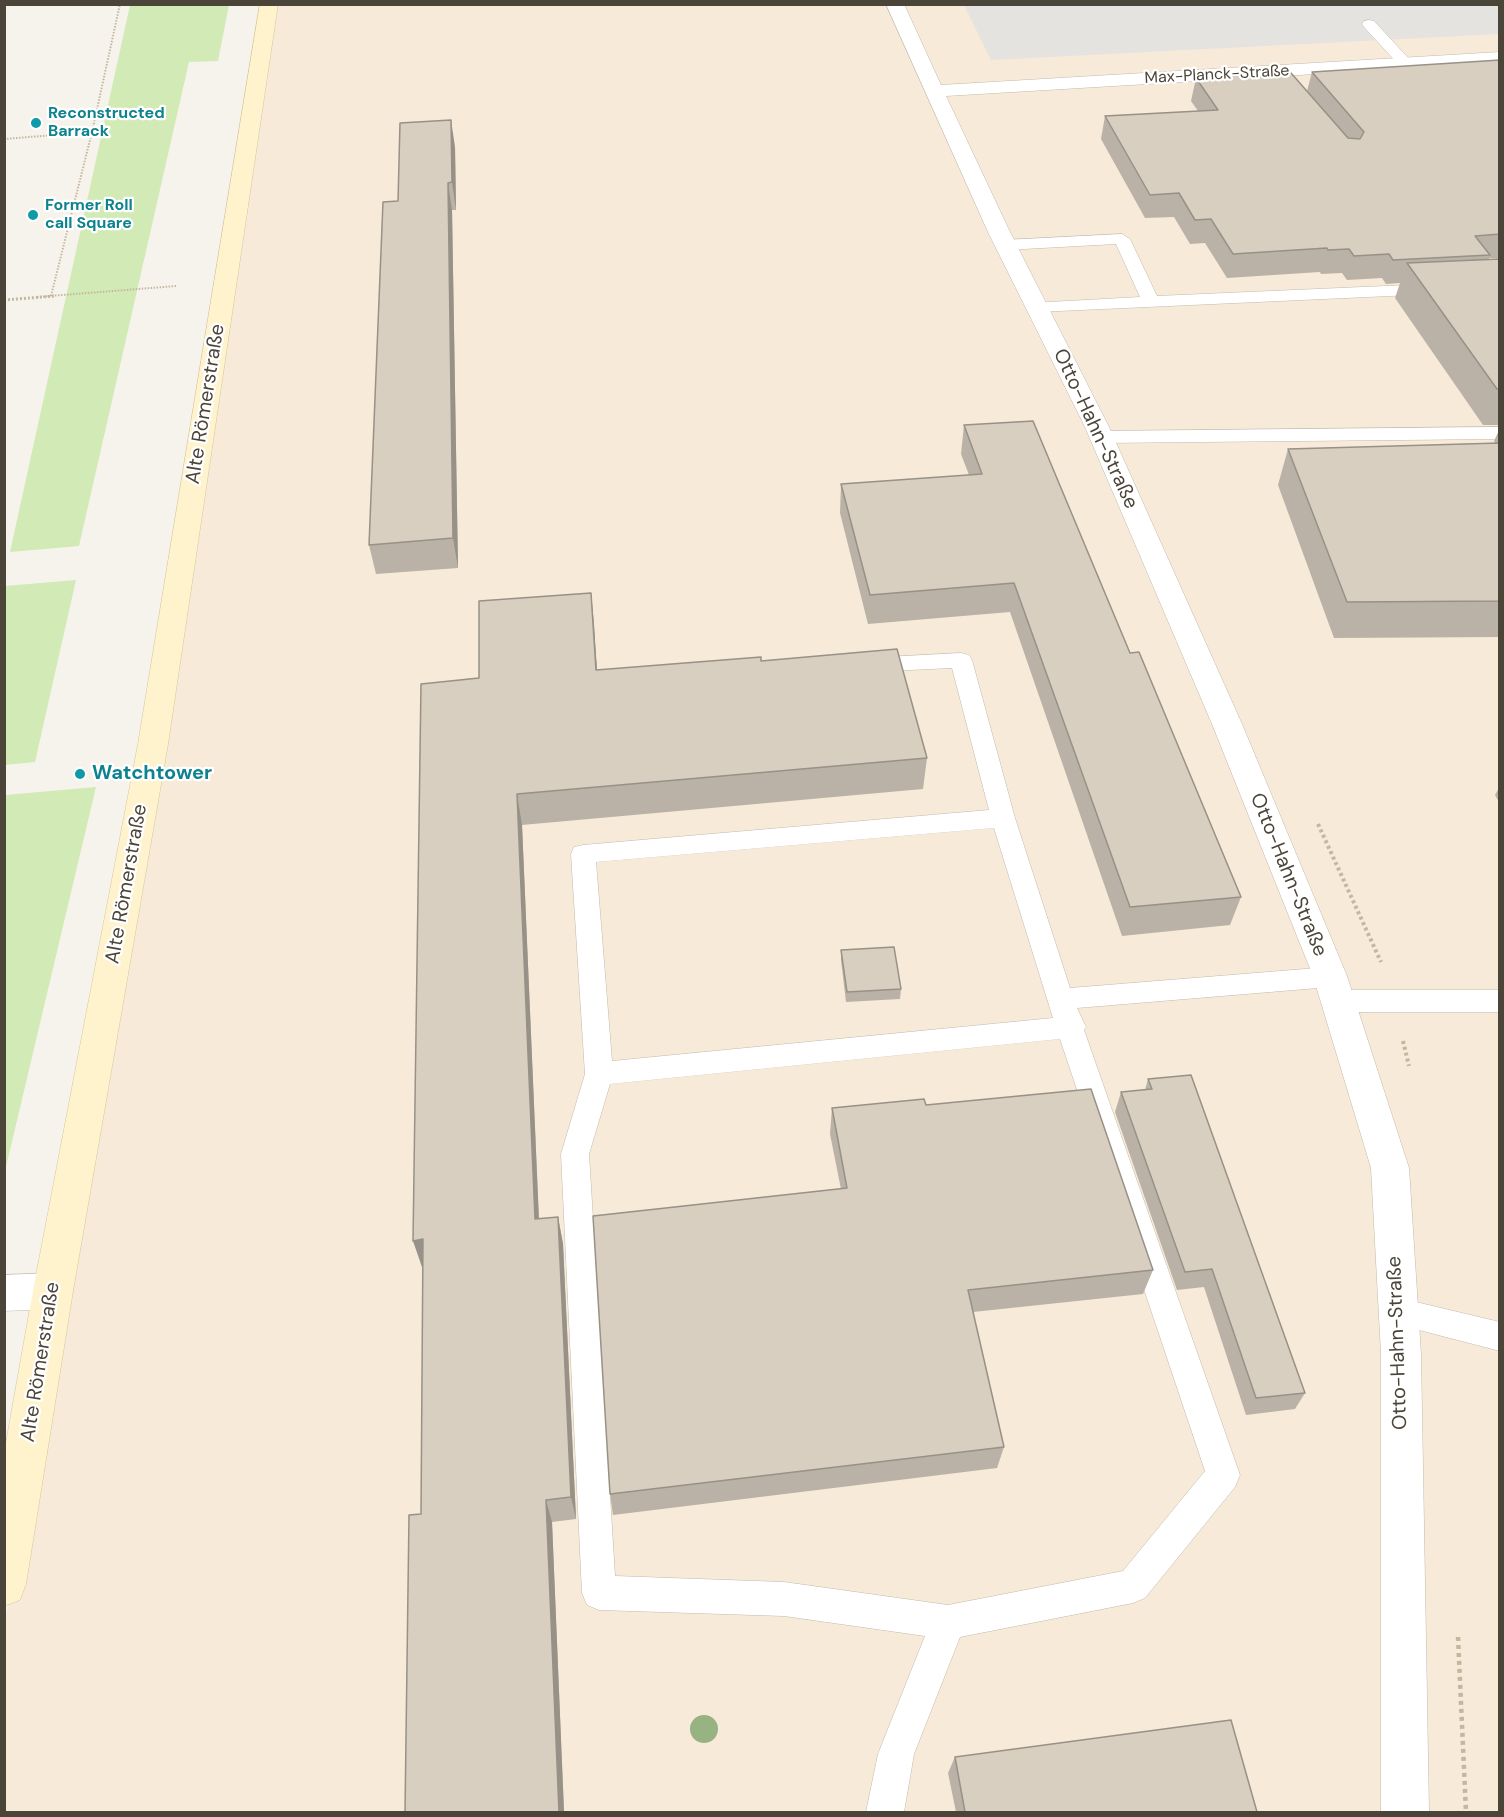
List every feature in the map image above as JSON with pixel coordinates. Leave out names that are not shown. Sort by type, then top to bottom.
[{"type":"main road","name":"Alte Römerstraße","points":[[4,1584],[53,1291],[153,744],[269,4]]},
{"type":"street","name":"Otto-Hahn-Straße","points":[[895,4],[1005,245],[1101,437],[1227,724],[1334,989],[1390,1168],[1401,1354],[1405,1812]]},
{"type":"street","name":"Max-Planck-Straße","points":[[934,91],[1500,57]]},
{"type":"street","points":[[4,1293],[53,1291]]},
{"type":"lane","points":[[1369,24],[1405,63]]},
{"type":"lane","points":[[1271,71],[1284,86]]},
{"type":"lane","points":[[1005,245],[1122,238],[1151,301]]},
{"type":"lane","points":[[1037,307],[1500,286]]},
{"type":"lane","points":[[1101,437],[1500,433]]},
{"type":"lane","points":[[845,666],[961,660],[1003,818],[1066,1013],[1223,1475],[1133,1586],[948,1622],[784,1599],[599,1593],[576,1154],[599,1074],[583,854],[1003,818]]},
{"type":"lane","points":[[599,1074],[1066,1013],[1334,989],[1500,1001]]},
{"type":"lane","points":[[1399,1312],[1500,1337]]},
{"type":"lane","points":[[885,1812],[896,1754],[948,1622]]},
{"type":"path","points":[[51,296],[92,132],[120,4]]},
{"type":"path","points":[[4,139],[92,132]]},
{"type":"path","points":[[4,300],[176,286]]},
{"type":"shaded area","points":[[270,5],[1499,5],[1499,1812],[5,1812],[5,1622]]},
{"type":"shaded area","points":[[964,5],[1499,5],[1499,34],[991,60]]},
{"type":"green space","points":[[130,5],[229,5],[218,61],[189,62],[79,546],[10,552]]},
{"type":"green space","points":[[76,580],[35,762],[5,765],[5,586]]},
{"type":"green space","points":[[96,787],[5,1171],[5,795]]},
{"type":"building","points":[[1500,60],[1500,234],[1475,236],[1490,255],[1393,260],[1389,254],[1354,256],[1349,249],[1328,250],[1327,248],[1233,254],[1211,219],[1195,220],[1179,193],[1150,195],[1105,116],[1218,110],[1196,78],[1291,73],[1348,138],[1360,139],[1364,132],[1312,72]]},
{"type":"building","points":[[451,120],[452,182],[448,183],[453,538],[369,545],[383,202],[398,201],[400,123]]},
{"type":"building","points":[[1500,259],[1500,389],[1497,389],[1407,263]]},
{"type":"building","points":[[1033,421],[1130,653],[1139,652],[1241,897],[1130,907],[1014,583],[870,595],[841,484],[982,474],[964,425]]},
{"type":"building","points":[[1500,443],[1500,601],[1347,602],[1288,449]]},
{"type":"building","points":[[591,593],[596,670],[761,657],[761,661],[897,649],[927,758],[517,794],[535,1219],[558,1217],[571,1497],[546,1500],[559,1812],[405,1812],[409,1515],[421,1514],[423,1239],[413,1241],[421,684],[479,678],[479,601]]},
{"type":"building","points":[[894,947],[901,989],[847,992],[841,950]]},
{"type":"building","points":[[1191,1075],[1305,1393],[1256,1398],[1212,1269],[1185,1272],[1121,1092],[1152,1089],[1148,1079]]},
{"type":"building","points":[[1091,1089],[1153,1270],[968,1290],[1004,1447],[610,1494],[593,1216],[847,1188],[832,1108],[924,1099],[926,1105]]},
{"type":"building","points":[[1231,1720],[1257,1812],[965,1812],[955,1757]]},
{"type":"place","name":"Reconstructed Barrack","points":[[36,123]]},
{"type":"place","name":"Former Roll call Square","points":[[33,215]]},
{"type":"place","name":"Watchtower","points":[[80,774]]}]
